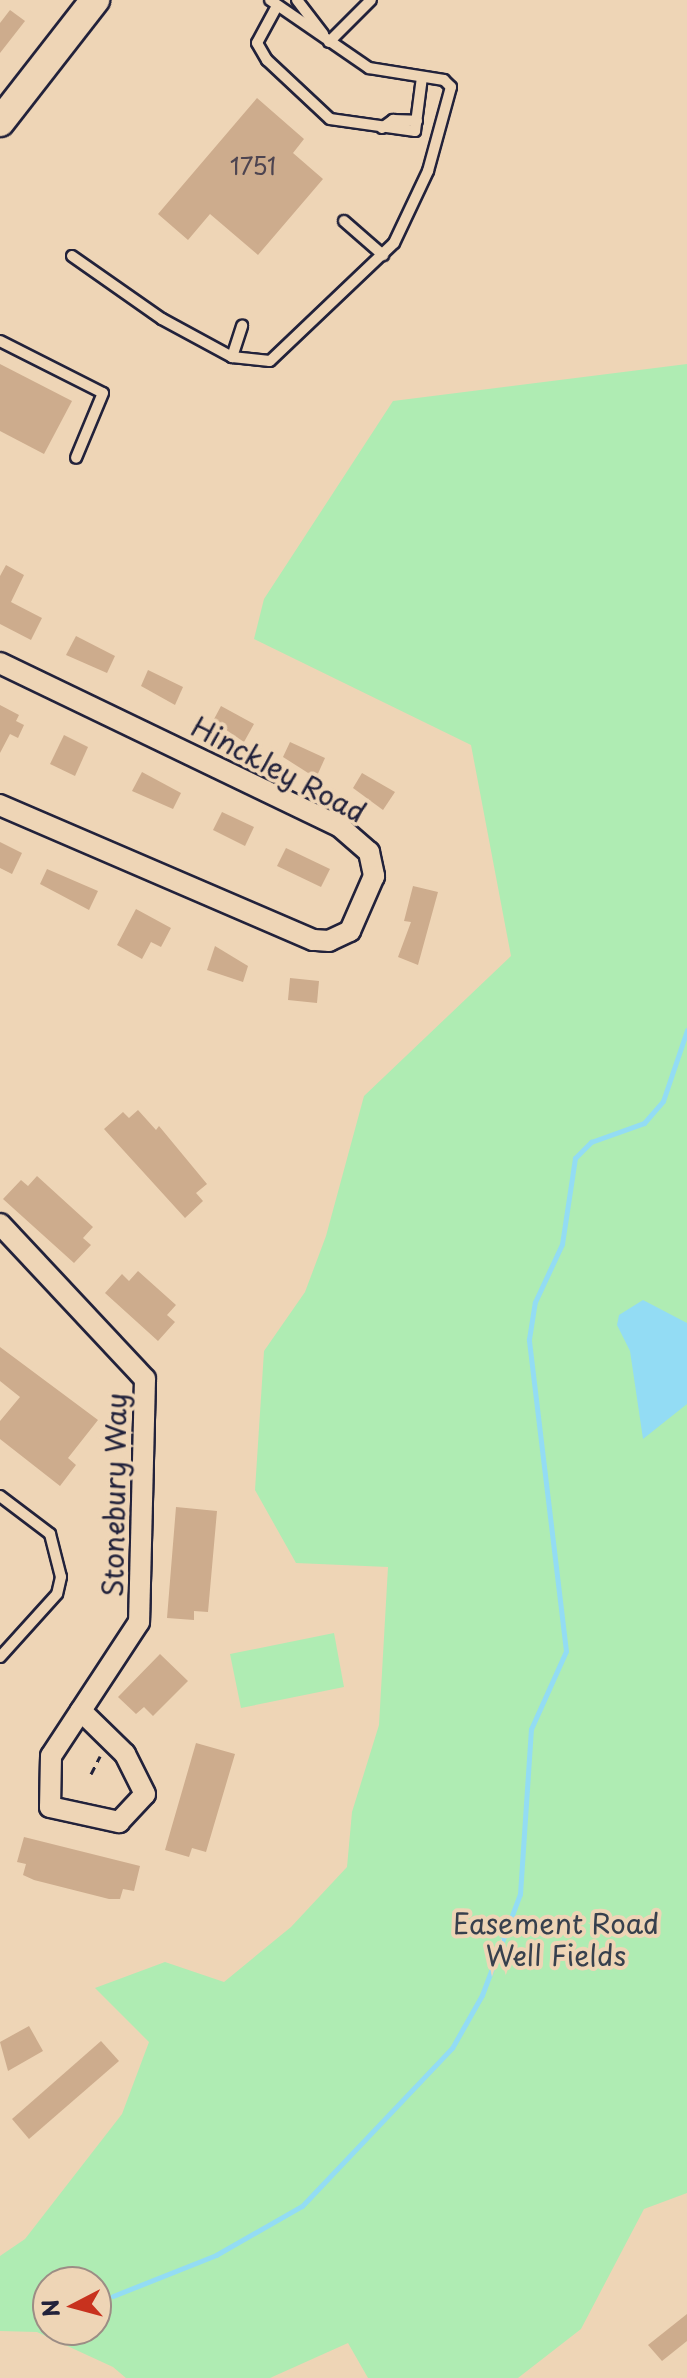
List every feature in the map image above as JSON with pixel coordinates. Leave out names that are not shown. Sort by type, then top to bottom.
[{"type":"main road","points":[[0,122],[84,4]]},
{"type":"street","name":"Hinckley Road","points":[[0,663],[339,826],[369,852],[374,876],[350,931],[329,941],[313,940],[0,805]]},
{"type":"street","name":"Stonebury Way","points":[[0,1224],[145,1379],[139,1622],[51,1756],[50,1807],[119,1822],[145,1794],[125,1754],[81,1711]]},
{"type":"lane","points":[[297,0],[329,42]]},
{"type":"lane","points":[[329,42],[371,0]]},
{"type":"lane","points":[[72,256],[162,319],[232,357],[270,361],[383,255],[412,214],[445,117],[451,87],[444,80],[369,68],[274,3],[257,43],[267,60],[330,119],[415,131],[422,77]]},
{"type":"lane","points":[[344,221],[383,255]]},
{"type":"lane","points":[[232,357],[242,326]]},
{"type":"lane","points":[[0,341],[103,393],[76,458]]},
{"type":"lane","points":[[0,1496],[50,1534],[61,1577],[57,1594],[0,1657]]},
{"type":"path","points":[[91,1774],[103,1751]]},
{"type":"green space","name":"Easement Road Well Fields","points":[[687,364],[687,2193],[644,2209],[581,2329],[518,2378],[368,2378],[348,2343],[270,2378],[126,2378],[113,2367],[67,2346],[112,2346],[112,2266],[32,2266],[32,2332],[0,2331],[0,2256],[25,2239],[122,2114],[149,2042],[95,1988],[165,1962],[224,1982],[291,1927],[347,1867],[352,1812],[379,1725],[388,1567],[296,1563],[255,1490],[264,1351],[305,1292],[326,1236],[364,1096],[511,956],[471,745],[254,639],[264,599],[393,401]]},
{"type":"green space","points":[[334,1633],[344,1687],[241,1708],[230,1654]]},
{"type":"water","points":[[643,1300],[687,1323],[687,1404],[643,1439],[630,1351],[617,1325],[619,1315]]},
{"type":"building","points":[[10,10],[25,21],[0,53],[0,23]]},
{"type":"building","points":[[257,98],[304,139],[293,153],[323,179],[258,255],[210,214],[188,240],[158,214]]},
{"type":"building","points":[[0,364],[72,401],[44,454],[0,431]]},
{"type":"building","points":[[6,565],[24,575],[11,602],[42,618],[31,640],[0,624],[0,576]]},
{"type":"building","points":[[76,636],[115,656],[107,673],[66,655]]},
{"type":"building","points":[[148,670],[183,687],[175,705],[141,686]]},
{"type":"building","points":[[0,705],[19,715],[16,721],[24,725],[18,738],[10,734],[0,753]]},
{"type":"building","points":[[221,706],[254,724],[244,742],[213,721]]},
{"type":"building","points":[[64,735],[88,747],[75,776],[50,764]]},
{"type":"building","points":[[290,742],[325,758],[316,778],[283,757]]},
{"type":"building","points":[[142,772],[181,793],[173,809],[132,791]]},
{"type":"building","points":[[362,773],[395,792],[383,810],[353,788]]},
{"type":"building","points":[[222,812],[254,827],[245,846],[213,830]]},
{"type":"building","points":[[0,842],[22,853],[12,874],[0,868]]},
{"type":"building","points":[[286,848],[330,869],[321,887],[277,866]]},
{"type":"building","points":[[47,869],[98,891],[89,910],[40,884]]},
{"type":"building","points":[[413,886],[438,892],[418,965],[398,957],[411,922],[404,921]]},
{"type":"building","points":[[136,909],[171,928],[161,947],[151,942],[142,959],[117,945]]},
{"type":"building","points":[[215,946],[248,966],[243,982],[207,970]]},
{"type":"building","points":[[290,978],[319,981],[317,1003],[288,1000]]},
{"type":"building","points":[[138,1110],[156,1130],[159,1126],[207,1184],[196,1193],[203,1201],[185,1218],[104,1129],[123,1112],[129,1118]]},
{"type":"building","points":[[37,1176],[93,1227],[83,1238],[91,1245],[74,1263],[3,1199],[21,1180],[28,1186]]},
{"type":"building","points":[[138,1271],[176,1305],[167,1315],[175,1322],[158,1341],[105,1293],[122,1274],[129,1281]]},
{"type":"building","points":[[0,1347],[98,1420],[68,1458],[76,1465],[60,1486],[0,1439],[0,1421],[20,1397],[0,1381]]},
{"type":"building","points":[[176,1507],[217,1511],[208,1612],[194,1611],[194,1620],[167,1618]]},
{"type":"building","points":[[160,1654],[188,1681],[153,1716],[144,1707],[136,1714],[118,1697]]},
{"type":"building","points":[[196,1743],[235,1754],[206,1852],[192,1848],[189,1857],[165,1850]]},
{"type":"building","points":[[24,1837],[140,1866],[134,1891],[123,1889],[120,1899],[109,1899],[23,1875],[26,1864],[17,1862]]},
{"type":"building","points":[[29,2026],[43,2051],[8,2071],[0,2042]]},
{"type":"building","points":[[101,2041],[119,2061],[29,2139],[12,2119]]},
{"type":"building","points":[[687,2314],[687,2341],[662,2361],[648,2345]]},
{"type":"waterway","points":[[113,2296],[216,2255],[302,2206],[452,2048],[482,1995],[520,1894],[531,1729],[566,1651],[529,1339],[535,1302],[562,1244],[575,1158],[591,1142],[644,1123],[663,1101],[687,1030]]}]
